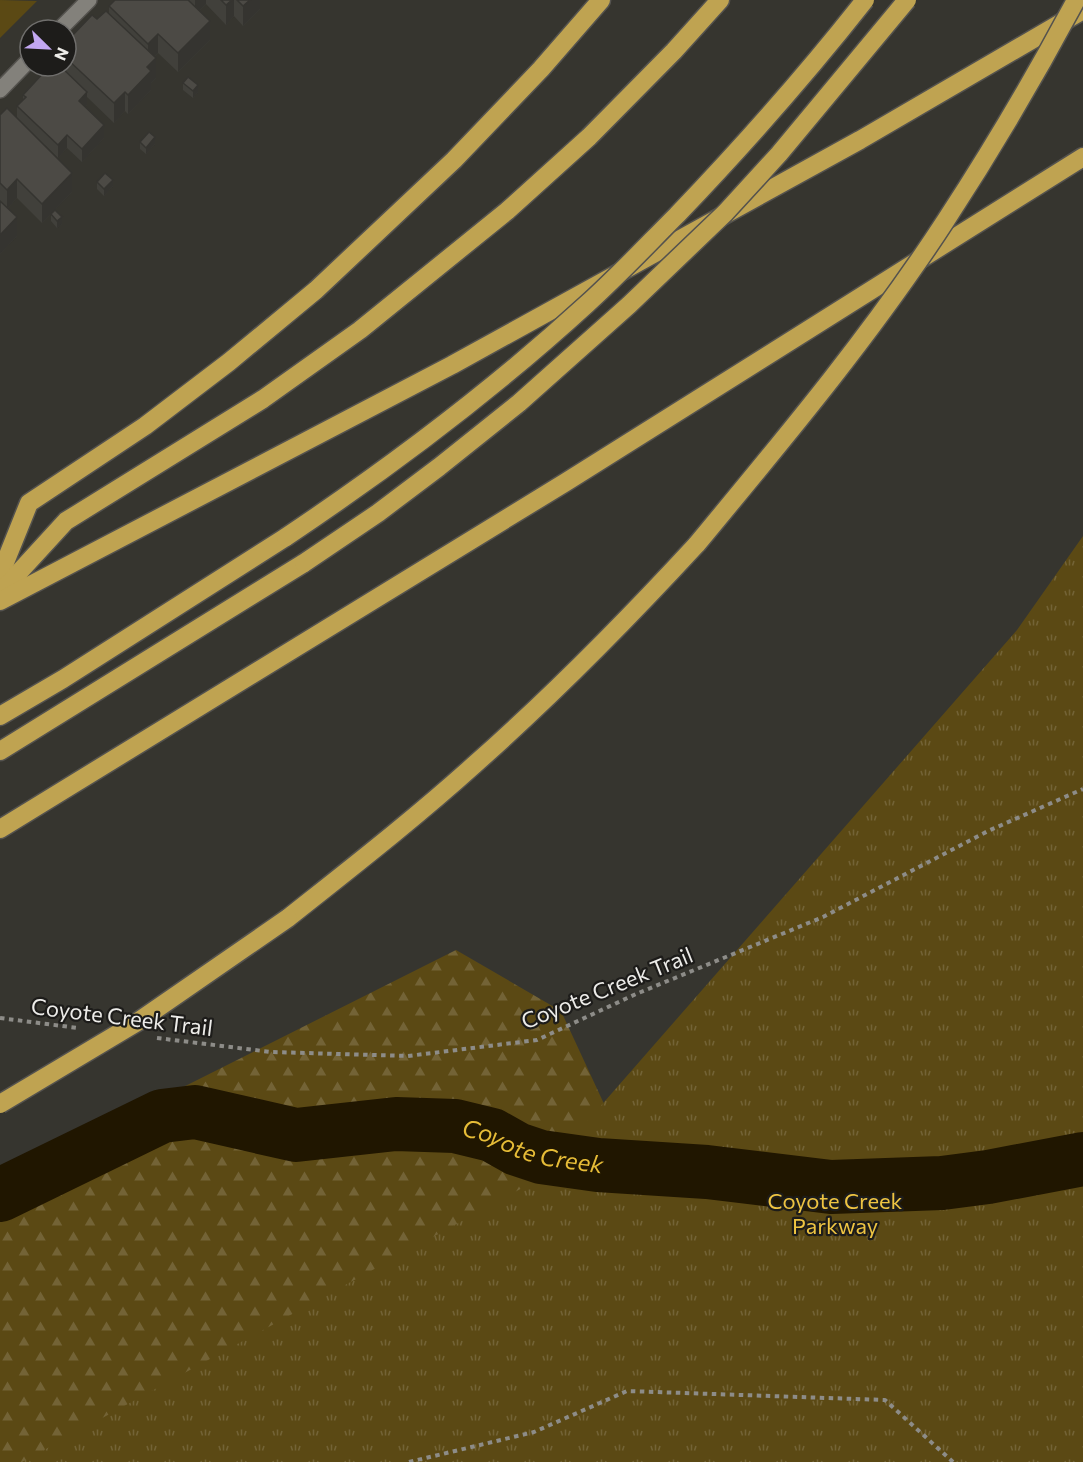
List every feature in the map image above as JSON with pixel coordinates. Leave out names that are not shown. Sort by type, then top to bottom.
[{"type":"highway","points":[[0,574],[29,503],[145,426],[229,362],[316,290],[454,160],[541,69],[601,0]]},
{"type":"highway","points":[[0,593],[66,521],[263,399],[360,330],[507,211],[589,137],[674,51],[720,0]]},
{"type":"highway","points":[[0,716],[63,679],[286,537],[370,481],[447,422],[588,304],[725,165],[865,0]]},
{"type":"highway","points":[[0,750],[304,563],[378,513],[519,403],[629,305],[725,213],[771,162],[907,0]]},
{"type":"highway","points":[[0,1104],[139,1021],[288,918],[395,833],[475,765],[638,609],[697,544],[767,460],[848,356],[945,221],[1026,90],[1076,0]]},
{"type":"highway","points":[[0,601],[462,360],[860,140],[1083,10]]},
{"type":"highway","points":[[0,830],[566,482],[1081,160]]},
{"type":"street","points":[[71,18],[89,0]]},
{"type":"street","points":[[0,90],[18,71]]},
{"type":"path","name":"Coyote Creek Trail","points":[[154,1037],[271,1052],[408,1056],[537,1040],[636,994],[823,917],[988,831],[1083,789]]},
{"type":"path","name":"Coyote Creek Trail","points":[[0,1018],[84,1029]]},
{"type":"path","points":[[409,1462],[534,1432],[627,1391],[885,1400],[953,1462]]},
{"type":"green space","points":[[0,0],[37,1],[18,18],[0,38]]},
{"type":"green space","name":"Coyote Creek Parkway","points":[[1083,536],[1083,1462],[22,1462],[535,1181],[1017,630]]},
{"type":"green space","points":[[456,950],[561,1011],[605,1106],[1083,1099],[219,1462],[0,1462],[0,1179]]},
{"type":"building","points":[[115,0],[188,0],[210,21],[178,53],[158,34],[148,44],[109,6]]},
{"type":"building","points":[[221,0],[232,0],[226,5]]},
{"type":"building","points":[[237,0],[250,0],[243,6]]},
{"type":"building","points":[[106,11],[156,58],[147,67],[151,71],[128,95],[125,92],[114,103],[78,69],[78,30],[92,15],[97,19]]},
{"type":"building","points":[[188,77],[198,85],[193,91],[183,83]]},
{"type":"building","points":[[39,78],[72,78],[87,92],[79,101],[104,125],[82,149],[67,135],[58,145],[17,106],[26,97],[23,95]]},
{"type":"building","points":[[7,108],[72,173],[42,204],[17,179],[7,190],[0,183],[0,115]]},
{"type":"building","points":[[149,132],[155,137],[146,148],[140,142]]},
{"type":"building","points":[[105,173],[113,180],[104,189],[97,182]]},
{"type":"building","points":[[0,201],[17,217],[0,235]]},
{"type":"building","points":[[55,210],[62,217],[57,221],[51,214]]},
{"type":"waterway","name":"Coyote Creek","points":[[0,1195],[162,1116],[195,1112],[296,1135],[396,1124],[455,1126],[492,1135],[517,1149],[541,1157],[598,1165],[707,1172],[831,1187],[942,1183],[988,1177],[1083,1159]]}]
